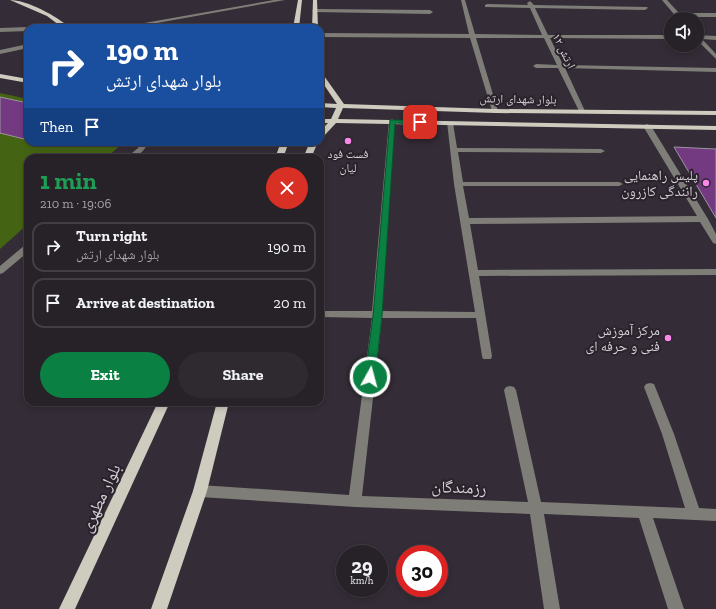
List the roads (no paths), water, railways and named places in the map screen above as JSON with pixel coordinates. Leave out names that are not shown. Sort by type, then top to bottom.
[{"type":"main road","points":[[12,0],[49,15],[61,24]]},
{"type":"main road","points":[[297,24],[300,0]]},
{"type":"main road","points":[[315,0],[315,24]]},
{"type":"main road","points":[[0,76],[24,80]]},
{"type":"main road","points":[[324,80],[341,105],[334,121],[324,131]]},
{"type":"main road","name":"بلوار شهدای ارتش","points":[[324,105],[494,111],[716,114]]},
{"type":"main road","name":"بلوار شهدای ارتش","points":[[324,121],[392,121],[716,128]]},
{"type":"main road","name":"بلوار مطهری","points":[[67,609],[162,406]]},
{"type":"main road","points":[[159,609],[200,491],[222,406]]},
{"type":"street","points":[[233,8],[239,0]]},
{"type":"street","points":[[148,24],[283,0]]},
{"type":"street","points":[[463,0],[494,111]]},
{"type":"street","name":"ارتش ۱۲","points":[[528,0],[582,111]]},
{"type":"street","points":[[664,0],[675,12]]},
{"type":"street","points":[[487,6],[645,8]]},
{"type":"street","points":[[315,11],[430,12]]},
{"type":"street","points":[[704,16],[716,15]]},
{"type":"street","points":[[0,30],[24,29]]},
{"type":"street","points":[[324,35],[544,35],[664,37]]},
{"type":"street","points":[[704,37],[716,38]]},
{"type":"street","points":[[704,44],[716,57]]},
{"type":"street","points":[[0,52],[24,47]]},
{"type":"street","points":[[536,66],[716,70]]},
{"type":"street","points":[[354,501],[378,316],[392,121]]},
{"type":"street","points":[[449,123],[487,356]]},
{"type":"street","points":[[646,126],[704,218],[716,241]]},
{"type":"street","points":[[135,154],[143,146]]},
{"type":"street","points":[[453,150],[601,151]]},
{"type":"street","points":[[458,184],[619,184]]},
{"type":"street","points":[[465,222],[704,218]]},
{"type":"street","points":[[0,271],[24,250]]},
{"type":"street","points":[[473,273],[716,272]]},
{"type":"street","points":[[324,314],[378,316],[480,315]]},
{"type":"street","points":[[650,387],[668,434],[694,514]]},
{"type":"street","points":[[510,390],[536,508],[552,609]]},
{"type":"street","name":"رزمندگان","points":[[200,491],[354,501],[716,515]]},
{"type":"street","points":[[644,512],[676,609]]},
{"type":"place","name":"فست فود لیان","points":[[348,141]]},
{"type":"place","name":"پلیس راهنمایی رانندگی کازرون","points":[[706,183]]},
{"type":"place","name":"مرکز آموزش فنی و حرفه ای","points":[[668,338]]}]
